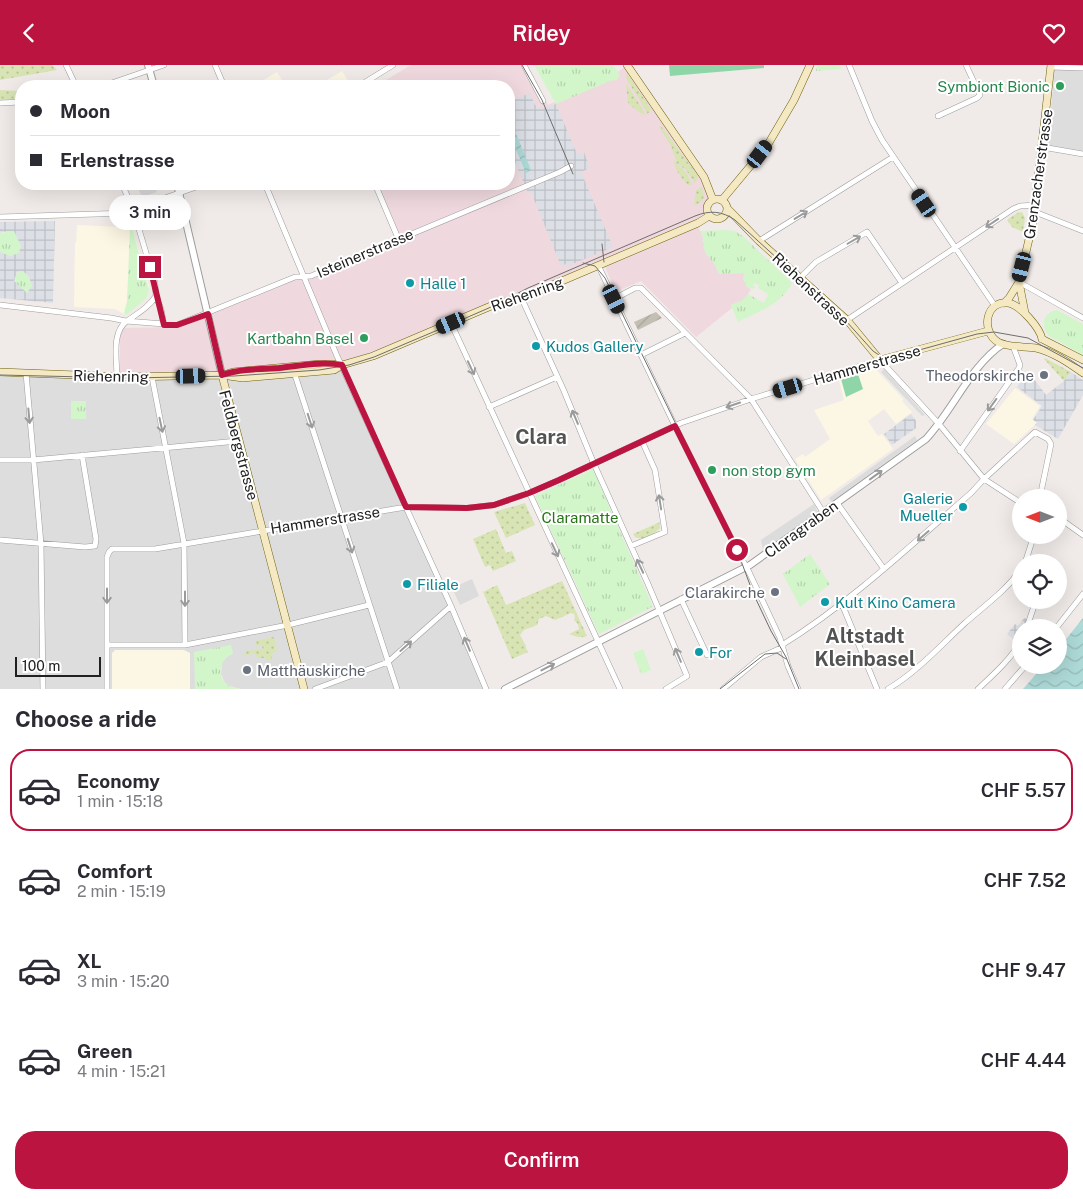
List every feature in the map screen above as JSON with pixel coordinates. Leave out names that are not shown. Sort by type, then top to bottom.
[{"type":"main road","points":[[627,65],[704,177],[713,200]]},
{"type":"main road","points":[[722,200],[730,188],[754,163],[772,138],[794,100],[810,65]]},
{"type":"main road","name":"Grenzacherstrasse","points":[[1004,303],[1019,282],[1035,209],[1051,66]]},
{"type":"main road","points":[[719,220],[724,217],[728,209],[722,200],[713,200],[707,206],[709,216],[719,220],[739,220]]},
{"type":"main road","name":"Riehenstrasse","points":[[728,209],[759,241],[847,321],[880,360]]},
{"type":"main road","name":"Riehenring","points":[[0,373],[117,377],[222,375],[243,379],[334,370],[342,365],[374,356],[491,306],[522,297],[698,223],[709,216]]},
{"type":"main road","name":"Grenzacherstrasse","points":[[1019,282],[1026,314]]},
{"type":"main road","points":[[1033,348],[1040,344],[1041,334],[1026,314],[1016,306],[1004,303],[995,306],[988,317],[988,331],[994,339],[1003,344],[1048,352],[1083,373]]},
{"type":"main road","name":"Hammerstrasse","points":[[880,360],[988,331]]},
{"type":"main road","points":[[1042,339],[1083,361]]},
{"type":"main road","name":"Riehenring","points":[[222,375],[233,372],[303,366],[342,365]]},
{"type":"main road","name":"Feldbergstrasse","points":[[222,375],[304,689]]},
{"type":"street","points":[[66,65],[73,80]]},
{"type":"street","points":[[118,80],[149,67],[164,65]]},
{"type":"street","points":[[214,65],[221,80]]},
{"type":"street","points":[[369,80],[393,65]]},
{"type":"street","points":[[524,65],[543,101]]},
{"type":"street","points":[[849,65],[872,121],[893,157],[995,306]]},
{"type":"street","points":[[938,116],[980,95],[966,65]]},
{"type":"street","points":[[1051,66],[1083,68]]},
{"type":"street","points":[[149,67],[152,80]]},
{"type":"street","points":[[0,103],[15,102]]},
{"type":"street","points":[[1042,147],[1083,154]]},
{"type":"street","points":[[759,241],[893,157]]},
{"type":"street","name":"Isteinerstrasse","points":[[0,305],[126,321],[177,325],[295,277],[311,276],[571,166]]},
{"type":"street","points":[[125,190],[133,209],[155,283],[156,297],[162,309],[164,325]]},
{"type":"street","points":[[0,217],[129,213],[133,209],[185,190]]},
{"type":"street","points":[[267,190],[303,277],[451,606],[486,689]]},
{"type":"street","points":[[378,190],[398,238]]},
{"type":"street","points":[[179,192],[222,375]]},
{"type":"street","points":[[847,321],[954,248],[1020,206],[1035,209],[1083,231]]},
{"type":"street","points":[[800,278],[816,262],[867,233],[902,283]]},
{"type":"street","points":[[598,265],[675,426],[741,559],[747,567],[776,629],[798,689]]},
{"type":"street","points":[[1019,282],[1083,318]]},
{"type":"street","points":[[614,299],[635,288],[641,288],[751,399],[823,512]]},
{"type":"street","points":[[117,377],[117,337],[122,325],[144,310],[156,297]]},
{"type":"street","points":[[522,297],[660,610],[687,676],[666,689]]},
{"type":"street","points":[[451,323],[620,689]]},
{"type":"street","points":[[641,355],[684,333]]},
{"type":"street","name":"Claragraben","points":[[505,689],[747,567],[926,439],[984,360],[992,351],[1003,344]]},
{"type":"street","points":[[960,451],[1019,368],[1020,365],[1013,345]]},
{"type":"street","points":[[880,360],[939,423],[984,479],[1012,497]]},
{"type":"street","name":"Hammerstrasse","points":[[108,645],[107,557],[112,549],[155,549],[406,507],[467,508],[494,505],[529,493],[675,426],[751,399],[880,360]]},
{"type":"street","points":[[26,373],[41,544],[43,689]]},
{"type":"street","points":[[295,375],[397,689]]},
{"type":"street","points":[[152,377],[184,543],[185,645]]},
{"type":"street","points":[[490,407],[557,377]]},
{"type":"street","points":[[723,689],[761,657],[781,648],[782,645],[842,604],[971,493],[1035,431],[1048,439],[1051,444],[1042,489]]},
{"type":"street","points":[[0,460],[33,460],[238,441]]},
{"type":"street","points":[[631,546],[664,531],[655,470],[642,441]]},
{"type":"street","points":[[0,540],[95,546],[96,541],[82,455]]},
{"type":"street","points":[[837,503],[884,569]]},
{"type":"street","points":[[1068,524],[1083,535]]},
{"type":"street","points":[[888,689],[902,680],[935,651],[1012,579]]},
{"type":"street","points":[[1063,619],[1083,594]]},
{"type":"street","points":[[681,599],[707,655]]},
{"type":"street","points":[[842,604],[877,689]]},
{"type":"street","points":[[108,689],[108,645],[185,645],[288,625],[369,605]]},
{"type":"street","points":[[315,689],[388,662],[451,606]]},
{"type":"street","points":[[978,689],[1012,654]]},
{"type":"street","points":[[1005,689],[1018,674]]},
{"type":"street","points":[[730,683],[734,689]]},
{"type":"shaded area","points":[[411,65],[527,65],[548,105],[611,77],[626,66],[659,118],[701,177],[711,199],[696,221],[704,240],[705,246],[703,247],[707,255],[715,263],[719,274],[744,273],[745,276],[743,278],[747,287],[751,289],[741,303],[731,305],[732,308],[696,337],[641,281],[615,292],[603,261],[525,295],[504,298],[343,362],[227,372],[120,375],[120,334],[123,328],[178,327],[296,279],[311,278],[402,239],[381,190],[515,190],[515,80],[386,80]]},
{"type":"shaded area","points":[[1055,69],[1083,69],[1083,153],[1047,146]]},
{"type":"shaded area","points":[[342,71],[348,80],[327,80]]},
{"type":"shaded area","points":[[277,72],[282,80],[264,80]]},
{"type":"shaded area","points":[[530,93],[535,105],[542,109],[556,104],[577,154],[584,152],[590,168],[581,172],[613,247],[568,266],[566,264],[561,266],[531,192],[528,193],[515,162],[515,99]]},
{"type":"shaded area","points":[[139,190],[156,190],[157,192],[142,197]]},
{"type":"shaded area","points":[[55,221],[53,303],[0,298],[0,252],[10,256],[19,253],[21,246],[14,231],[1,232],[0,234],[0,222]],"holes":[[[23,271],[29,277],[32,286],[27,293],[14,281],[17,272]]]},
{"type":"shaded area","points":[[131,224],[149,286],[146,299],[126,315],[115,309],[74,307],[77,225],[119,227]]},
{"type":"shaded area","points":[[656,312],[662,318],[638,330],[634,322]]},
{"type":"shaded area","points":[[342,366],[486,689],[240,689],[225,683],[221,674],[222,663],[228,655],[195,652],[195,689],[0,689],[0,373],[236,376]]},
{"type":"shaded area","points":[[873,366],[904,400],[902,401],[912,412],[896,424],[884,409],[868,421],[878,436],[882,434],[893,449],[821,500],[795,459],[803,454],[805,457],[830,439],[814,410],[844,400],[838,376]]},
{"type":"shaded area","points":[[884,369],[925,415],[922,416],[881,372]]},
{"type":"shaded area","points":[[1028,371],[1046,395],[1064,381],[1071,372],[1083,380],[1083,395],[1058,439],[1035,425],[1037,422],[1033,420],[1042,406],[1017,387]]},
{"type":"shaded area","points":[[1015,388],[1040,406],[1032,419],[1037,423],[1014,444],[986,424]]},
{"type":"shaded area","points":[[911,414],[916,421],[916,428],[892,445],[884,434]]},
{"type":"shaded area","points":[[915,436],[917,440],[831,502],[829,498]]},
{"type":"shaded area","points":[[814,504],[818,512],[763,551],[761,540]]},
{"type":"shaded area","points":[[472,579],[479,596],[460,605],[452,588]]},
{"type":"shaded area","points":[[1012,628],[1012,638],[1007,634]]},
{"type":"shaded area","points":[[115,650],[184,650],[190,653],[190,689],[112,689],[112,653]]},
{"type":"green space","points":[[0,65],[52,65],[57,70],[0,80]]},
{"type":"green space","points":[[534,65],[613,65],[620,75],[617,80],[610,81],[556,104]]},
{"type":"green space","points":[[669,65],[764,65],[764,68],[670,76]]},
{"type":"green space","points":[[817,65],[840,65],[841,69],[816,71]]},
{"type":"green space","points":[[627,73],[651,109],[648,114],[626,78]]},
{"type":"green space","points":[[626,83],[646,115],[640,113],[628,103]]},
{"type":"green space","points":[[0,90],[15,91],[15,99],[0,100]]},
{"type":"green space","points":[[661,126],[696,173],[698,177],[695,183],[686,170],[677,163],[671,146],[659,127]]},
{"type":"green space","points":[[674,160],[687,174],[692,185],[688,185],[681,177],[675,167]]},
{"type":"green space","points":[[701,187],[704,198],[694,205],[696,190]]},
{"type":"green space","points":[[1022,212],[1025,218],[1023,232],[1012,227],[1007,220]]},
{"type":"green space","points":[[131,224],[149,290],[146,299],[126,315],[124,313],[127,301],[130,229],[128,225]]},
{"type":"green space","points":[[14,231],[21,246],[19,253],[9,256],[0,252],[0,233]]},
{"type":"green space","points":[[700,231],[735,231],[744,237],[792,283],[776,302],[738,322],[731,305],[741,302],[748,294],[764,303],[768,294],[758,288],[759,285],[754,283],[754,289],[747,287],[743,273],[719,274],[703,247],[705,246],[702,240],[704,239]]},
{"type":"green space","points":[[23,271],[29,277],[32,287],[28,293],[14,283],[17,273]]},
{"type":"green space","points":[[1057,310],[1083,324],[1083,355],[1049,336],[1046,332],[1044,320],[1046,316],[1052,311]]},
{"type":"green space","points":[[1044,359],[1071,372],[1064,381]]},
{"type":"green space","points":[[858,374],[863,389],[846,397],[841,379]]},
{"type":"green space","points":[[71,401],[86,401],[86,419],[71,419]]},
{"type":"green space","name":"Claramatte","points":[[593,469],[652,605],[652,607],[599,634],[535,496]]},
{"type":"green space","points":[[525,503],[535,525],[506,538],[494,512]]},
{"type":"green space","points":[[660,522],[660,528],[649,536],[638,538],[633,534]]},
{"type":"green space","points":[[496,529],[506,553],[512,551],[516,561],[493,571],[490,565],[485,567],[473,539]]},
{"type":"green space","points":[[810,554],[830,584],[800,607],[783,574]]},
{"type":"green space","points":[[562,581],[587,636],[580,637],[569,634],[579,629],[578,624],[574,620],[574,614],[571,613],[555,620],[546,616],[539,619],[537,625],[524,630],[520,635],[528,652],[512,659],[483,592],[497,585],[506,605]]},
{"type":"green space","points":[[274,637],[277,651],[272,654],[272,660],[268,661],[265,658],[257,658],[255,654],[244,655],[246,651],[263,649],[261,644],[256,647],[255,641]]},
{"type":"green space","points":[[231,645],[233,654],[223,662],[220,670],[221,675],[227,684],[240,689],[195,689],[194,652]]},
{"type":"green space","points":[[643,649],[651,670],[641,674],[633,653]]},
{"type":"water","points":[[515,131],[531,170],[526,173],[515,147]]},
{"type":"water","points":[[1083,618],[1083,689],[1023,689],[1036,674],[1067,674],[1067,638]]},
{"type":"tram line","points":[[522,65],[542,100],[573,174]]},
{"type":"tram line","points":[[0,375],[128,378],[234,376],[319,370],[349,365],[374,357],[452,324],[528,288],[695,216],[711,212],[721,213],[735,220],[846,321],[873,351],[882,357],[894,357],[977,334],[994,332],[1028,338],[1083,368]]},
{"type":"tram line","points":[[602,244],[604,262]]},
{"type":"tram line","points":[[583,263],[595,266],[605,278],[737,550],[753,593],[786,657],[799,689]]},
{"type":"tram line","points":[[720,689],[765,654],[777,653],[786,659]]},
{"type":"place","name":"Symbiont Bionic","points":[[1060,86]]},
{"type":"place","name":"Halle 1","points":[[410,283]]},
{"type":"place","name":"Kartbahn Basel","points":[[364,338]]},
{"type":"place","name":"Kudos Gallery","points":[[536,346]]},
{"type":"place","name":"Theodorskirche","points":[[1044,375]]},
{"type":"place","name":"non stop gym","points":[[712,470]]},
{"type":"place","name":"Galerie Mueller","points":[[963,507]]},
{"type":"place","name":"Filiale","points":[[407,584]]},
{"type":"place","name":"Clarakirche","points":[[775,592]]},
{"type":"place","name":"Kult Kino Camera","points":[[825,602]]},
{"type":"place","name":"For","points":[[699,652]]},
{"type":"place","name":"Matthäuskirche","points":[[247,670]]},
{"type":"district","name":"Clara","points":[[541,437]]},
{"type":"district","name":"Altstadt Kleinbasel","points":[[865,648]]},
{"type":"route","points":[[150,267],[155,283],[156,297],[162,309],[164,325],[177,325],[208,314],[222,375],[233,372],[294,366],[342,365],[406,507],[467,508],[494,505],[559,480],[675,426],[737,550]]}]
